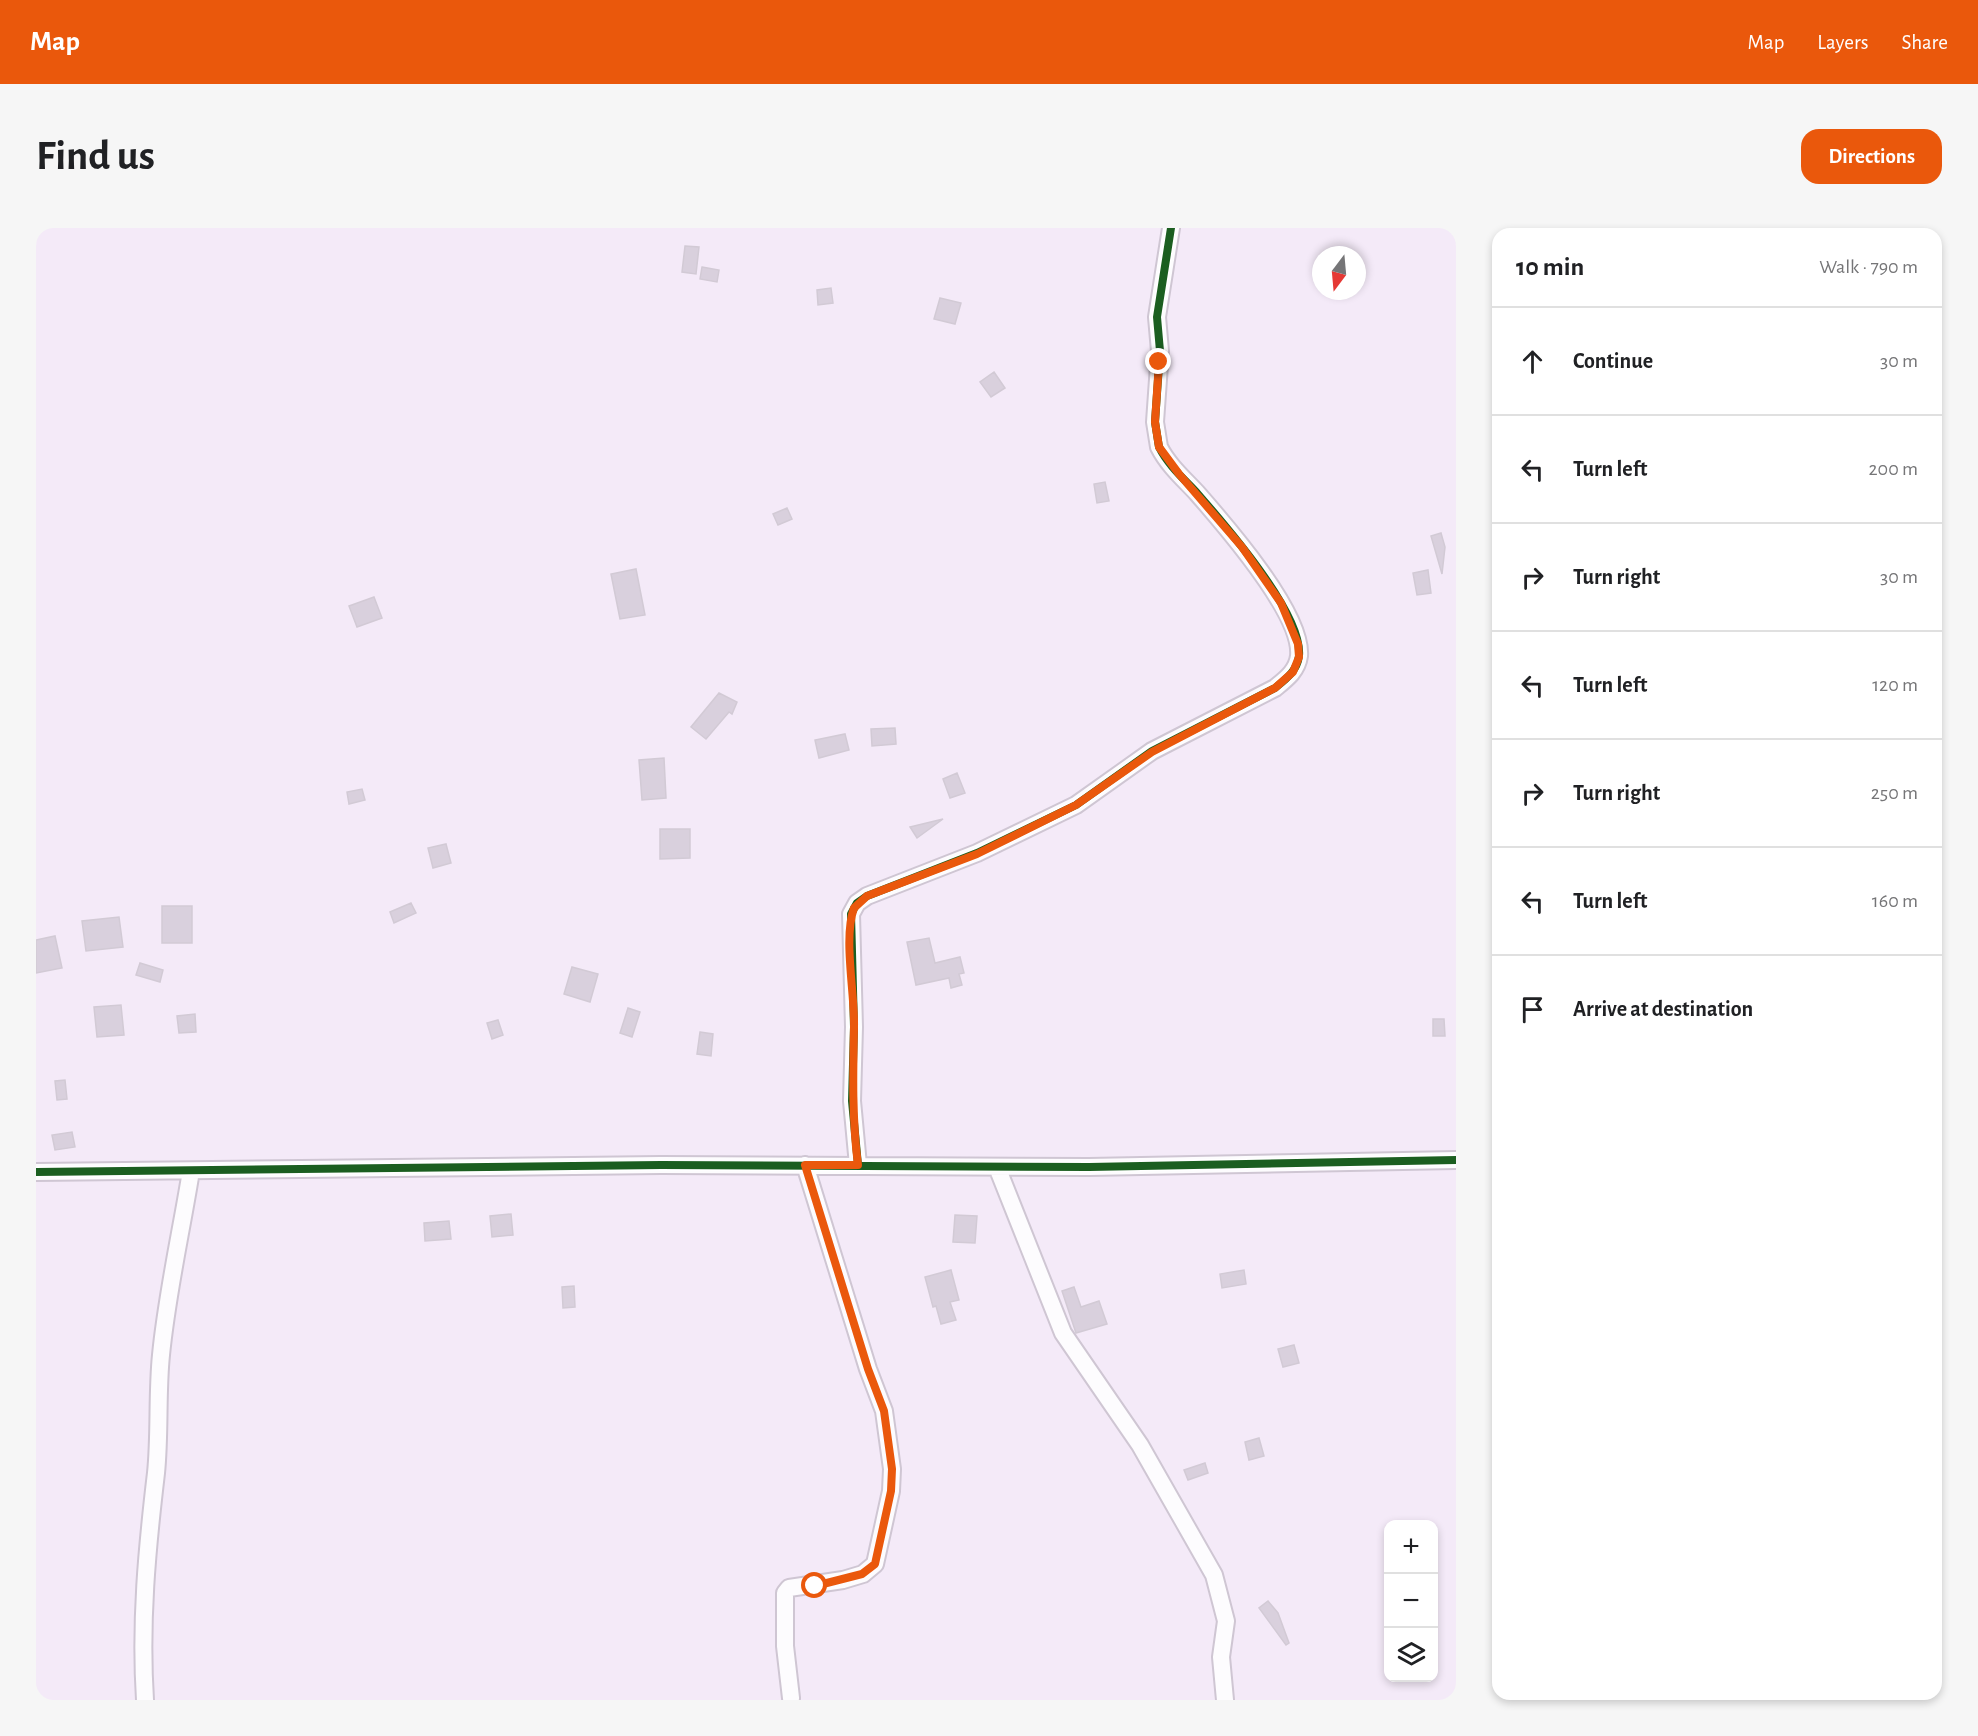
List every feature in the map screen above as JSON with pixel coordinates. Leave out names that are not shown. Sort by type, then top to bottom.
[{"type":"street","points":[[858,1165],[852,1070],[854,1027],[851,921],[857,903],[891,885],[977,854],[1076,805],[1152,752],[1275,688],[1289,677],[1296,665],[1299,651],[1295,634],[1268,583],[1159,447],[1155,422],[1160,351],[1157,317],[1167,269],[1171,228]]},
{"type":"street","points":[[36,1173],[805,1165],[998,1167],[1456,1160]]},
{"type":"street","points":[[791,1698],[785,1646],[785,1593],[789,1588],[815,1586],[862,1574],[875,1564],[891,1491],[892,1469],[884,1411],[868,1369],[805,1165]]},
{"type":"street","points":[[998,1167],[1063,1333],[1140,1445],[1214,1575],[1226,1621],[1221,1657],[1225,1700]]},
{"type":"street","points":[[145,1700],[144,1600],[147,1542],[160,1425],[161,1359],[170,1283],[191,1171]]},
{"type":"building","points":[[685,246],[699,247],[696,274],[682,272]]},
{"type":"building","points":[[702,267],[719,270],[717,282],[700,279]]},
{"type":"building","points":[[831,288],[833,303],[818,305],[817,290]]},
{"type":"building","points":[[940,298],[961,303],[955,324],[934,319]]},
{"type":"building","points":[[994,372],[1005,388],[991,397],[980,382]]},
{"type":"building","points":[[1105,482],[1109,501],[1097,503],[1094,484]]},
{"type":"building","points":[[787,508],[792,519],[778,525],[773,514]]},
{"type":"building","points":[[1441,533],[1445,547],[1442,574],[1431,536]]},
{"type":"building","points":[[636,569],[645,615],[620,619],[611,574]]},
{"type":"building","points":[[1428,570],[1431,593],[1417,595],[1413,573]]},
{"type":"building","points":[[374,597],[382,618],[357,627],[349,606]]},
{"type":"building","points":[[719,693],[737,702],[732,714],[729,712],[706,739],[691,727]]},
{"type":"building","points":[[895,728],[896,744],[872,746],[871,729]]},
{"type":"building","points":[[845,734],[849,750],[819,758],[815,740]]},
{"type":"building","points":[[664,758],[666,798],[642,800],[639,760]]},
{"type":"building","points":[[957,773],[965,793],[950,798],[943,779]]},
{"type":"building","points":[[362,789],[365,800],[349,804],[347,792]]},
{"type":"building","points":[[943,819],[917,838],[910,827]]},
{"type":"building","points":[[660,829],[690,829],[690,858],[660,859]]},
{"type":"building","points":[[446,844],[451,863],[433,868],[428,848]]},
{"type":"building","points":[[411,903],[416,913],[394,923],[390,912]]},
{"type":"building","points":[[162,906],[192,906],[192,943],[162,943]]},
{"type":"building","points":[[119,917],[123,947],[86,951],[82,921]]},
{"type":"building","points":[[55,936],[62,968],[36,973],[36,940]]},
{"type":"building","points":[[929,938],[935,963],[960,957],[964,973],[959,974],[962,985],[951,988],[949,978],[916,985],[907,942]]},
{"type":"building","points":[[140,963],[163,970],[160,982],[136,975]]},
{"type":"building","points":[[572,967],[598,974],[590,1002],[564,994]]},
{"type":"building","points":[[121,1005],[124,1035],[97,1037],[94,1007]]},
{"type":"building","points":[[628,1008],[640,1012],[632,1037],[620,1033]]},
{"type":"building","points":[[195,1014],[196,1032],[179,1033],[177,1016]]},
{"type":"building","points":[[1433,1019],[1444,1019],[1445,1036],[1433,1036]]},
{"type":"building","points":[[498,1020],[503,1035],[492,1039],[487,1023]]},
{"type":"building","points":[[700,1032],[713,1034],[711,1056],[697,1054]]},
{"type":"building","points":[[65,1080],[67,1099],[57,1100],[55,1081]]},
{"type":"building","points":[[72,1132],[75,1147],[55,1150],[52,1135]]},
{"type":"building","points":[[511,1214],[513,1235],[492,1237],[490,1216]]},
{"type":"building","points":[[955,1215],[977,1216],[975,1243],[953,1242]]},
{"type":"building","points":[[449,1221],[451,1239],[425,1241],[424,1223]]},
{"type":"building","points":[[951,1270],[959,1300],[950,1302],[956,1320],[941,1324],[936,1306],[933,1307],[925,1277]]},
{"type":"building","points":[[1244,1270],[1246,1284],[1222,1288],[1220,1274]]},
{"type":"building","points":[[574,1286],[575,1307],[563,1308],[562,1287]]},
{"type":"building","points":[[1074,1287],[1081,1307],[1099,1301],[1107,1324],[1076,1333],[1062,1291]]},
{"type":"building","points":[[1294,1345],[1299,1363],[1283,1367],[1278,1349]]},
{"type":"building","points":[[1259,1438],[1264,1456],[1249,1460],[1245,1442]]},
{"type":"building","points":[[1205,1463],[1208,1473],[1188,1480],[1184,1470]]},
{"type":"building","points":[[1268,1601],[1278,1613],[1289,1643],[1286,1645],[1259,1608]]},
{"type":"cycle path","points":[[858,1165],[852,1101],[854,1027],[851,914],[857,903],[867,896],[977,853],[1076,805],[1152,751],[1275,688],[1290,674],[1298,661],[1297,638],[1289,617],[1276,594],[1243,548],[1210,507],[1172,466],[1159,447],[1155,422],[1160,351],[1157,317],[1171,228]]},
{"type":"cycle path","points":[[36,1172],[661,1165],[1089,1167],[1456,1160]]},
{"type":"route","points":[[815,1586],[862,1574],[875,1564],[891,1491],[892,1469],[884,1411],[868,1369],[805,1165],[858,1165],[852,1101],[854,1027],[851,914],[854,908],[860,900],[867,896],[977,854],[1076,805],[1152,752],[1275,688],[1293,672],[1299,657],[1295,634],[1281,603],[1268,583],[1242,547],[1179,474],[1159,447],[1155,422],[1159,362]]}]
